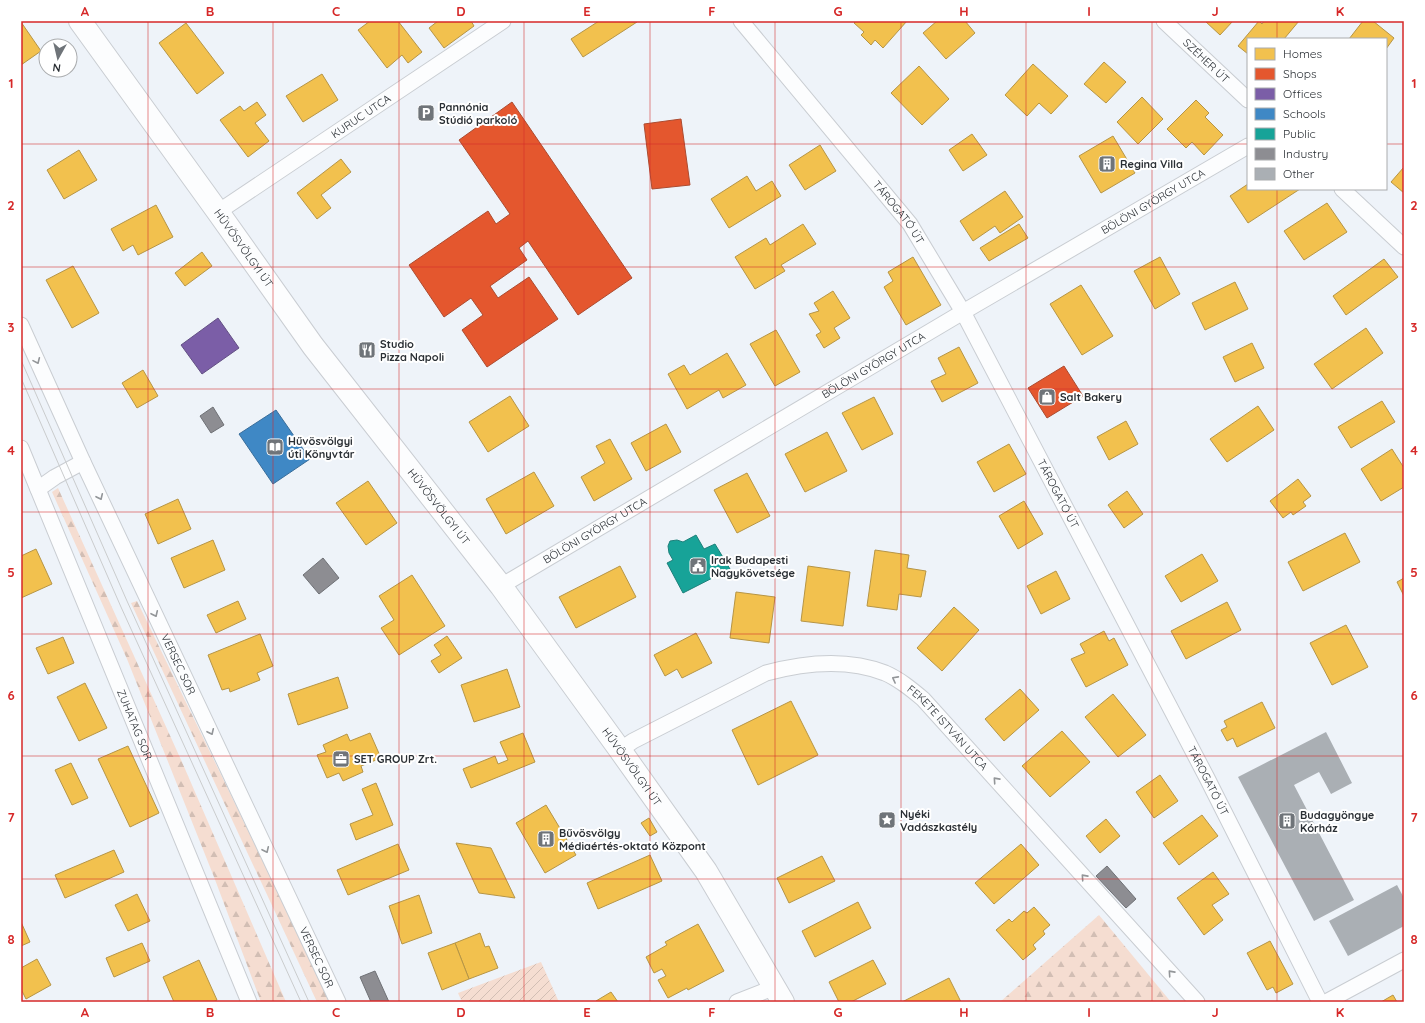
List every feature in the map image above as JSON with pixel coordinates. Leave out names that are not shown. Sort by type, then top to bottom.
[{"type":"main road","name":"HŰVÖSVÖLGYI ÚT","points":[[80,21],[313,346],[501,586],[620,750],[706,872],[779,994]]},
{"type":"street","name":"KURUC UTCA","points":[[218,212],[503,21]]},
{"type":"street","name":"TÁROGATÓ ÚT","points":[[741,21],[910,224],[964,312],[1207,778],[1320,1002]]},
{"type":"street","name":"SZÉHER ÚT","points":[[1164,21],[1247,99]]},
{"type":"street","name":"BÖLÖNI GYÖRGY UTCA","points":[[501,586],[1247,147]]},
{"type":"street","points":[[1343,190],[1404,247]]},
{"type":"street","name":"VERSEC SOR","points":[[21,325],[83,462],[338,1002]]},
{"type":"street","name":"ZUHATAG SOR","points":[[21,448],[249,1002]]},
{"type":"street","points":[[38,489],[55,477],[83,462]]},
{"type":"street","name":"FEKETE ISTVÁN UTCA","points":[[620,750],[633,741],[766,673],[787,667],[814,664],[849,665],[884,673],[904,684],[923,699],[1197,1002]]},
{"type":"street","points":[[1326,1002],[1404,960]]},
{"type":"street","points":[[737,1002],[779,994]]},
{"type":"green space","points":[[58,488],[182,762],[286,1002],[261,1002],[214,877],[127,659],[52,492]]},
{"type":"green space","points":[[137,601],[331,1002],[317,1002],[131,603]]},
{"type":"green space","points":[[1099,915],[1171,1002],[1000,1002]]},
{"type":"green space","points":[[541,962],[559,1002],[462,1002],[458,993]]},
{"type":"building: Homes","points":[[370,21],[398,21],[422,52],[408,63],[402,55],[387,68],[358,30]]},
{"type":"building: Homes","points":[[438,21],[471,21],[474,26],[444,48],[429,28]]},
{"type":"building: Homes","points":[[599,21],[637,22],[583,57],[571,39]]},
{"type":"building: Homes","points":[[856,21],[907,21],[883,48],[875,40],[871,45],[861,35],[864,32],[854,23]]},
{"type":"building: Homes","points":[[937,21],[965,21],[975,33],[946,59],[923,33]]},
{"type":"building: Homes","points":[[1205,21],[1233,21],[1220,35]]},
{"type":"building: Homes","points":[[1259,21],[1262,24],[1264,21],[1299,21],[1285,38],[1247,38],[1247,53],[1238,46]]},
{"type":"building: Homes","points":[[1363,21],[1373,21],[1394,38],[1387,48],[1387,38],[1350,38]]},
{"type":"building: Homes","points":[[21,22],[38,47],[38,53],[21,65]]},
{"type":"building: Homes","points":[[186,23],[224,73],[197,94],[159,43]]},
{"type":"building: Homes","points":[[1104,62],[1126,82],[1106,103],[1084,84]]},
{"type":"building: Homes","points":[[1033,64],[1068,96],[1051,114],[1039,103],[1027,116],[1005,95]]},
{"type":"building: Homes","points":[[919,66],[949,99],[922,125],[891,93]]},
{"type":"building: Homes","points":[[322,74],[338,100],[303,122],[286,96]]},
{"type":"building: Homes","points":[[1142,97],[1163,119],[1138,144],[1117,122]]},
{"type":"building: Homes","points":[[1196,100],[1209,113],[1205,117],[1223,135],[1204,155],[1192,142],[1186,148],[1167,129]]},
{"type":"building: Homes","points":[[257,102],[266,115],[255,123],[269,141],[248,157],[220,120],[240,106],[244,111]]},
{"type":"building: Homes","points":[[972,134],[987,155],[963,171],[949,150]]},
{"type":"building: Homes","name":"Regina Villa","points":[[1113,136],[1135,173],[1101,193],[1079,156]]},
{"type":"building: Homes","points":[[820,145],[836,171],[805,190],[789,165]]},
{"type":"building: Homes","points":[[79,150],[97,180],[64,199],[47,170]]},
{"type":"building: Homes","points":[[341,159],[351,172],[321,195],[331,208],[317,219],[297,193]]},
{"type":"building: Homes","points":[[1404,167],[1404,193],[1391,182]]},
{"type":"building: Homes","points":[[747,176],[756,191],[772,181],[781,196],[729,228],[711,199]]},
{"type":"building: Homes","points":[[1247,185],[1247,190],[1298,190],[1248,223],[1230,196]]},
{"type":"building: Homes","points":[[1005,191],[1023,217],[1000,233],[995,226],[973,241],[960,221]]},
{"type":"building: Homes","points":[[1327,203],[1347,232],[1304,260],[1284,231]]},
{"type":"building: Homes","points":[[156,205],[173,237],[138,255],[133,245],[123,251],[111,229]]},
{"type":"building: Homes","points":[[803,224],[816,244],[781,265],[785,271],[755,289],[735,257],[766,238],[770,245]]},
{"type":"building: Homes","points":[[1019,224],[1028,238],[989,261],[980,248]]},
{"type":"building: Homes","points":[[202,252],[212,266],[185,286],[175,273]]},
{"type":"building: Homes","points":[[913,257],[941,305],[906,325],[884,287],[893,281],[888,272]]},
{"type":"building: Homes","points":[[1160,257],[1180,294],[1155,309],[1134,271]]},
{"type":"building: Homes","points":[[1384,259],[1398,277],[1346,315],[1333,296]]},
{"type":"building: Homes","points":[[73,266],[99,313],[72,328],[46,280]]},
{"type":"building: Homes","points":[[1235,282],[1248,309],[1205,330],[1192,303]]},
{"type":"building: Homes","points":[[1081,285],[1113,336],[1082,355],[1050,304]]},
{"type":"building: Homes","points":[[833,291],[850,318],[834,328],[840,338],[824,348],[816,335],[821,332],[809,314],[819,311],[814,303]]},
{"type":"building: Homes","points":[[1366,328],[1383,353],[1332,389],[1314,364]]},
{"type":"building: Homes","points":[[776,330],[800,372],[775,386],[750,344]]},
{"type":"building: Homes","points":[[1252,343],[1264,368],[1235,382],[1223,357]]},
{"type":"building: Homes","points":[[959,347],[978,383],[942,402],[931,381],[946,374],[938,358]]},
{"type":"building: Homes","points":[[727,353],[746,385],[723,398],[719,390],[687,409],[668,374],[684,365],[690,375]]},
{"type":"building: Homes","points":[[143,370],[158,396],[137,408],[122,383]]},
{"type":"building: Homes","points":[[510,396],[529,426],[488,452],[469,422]]},
{"type":"building: Homes","points":[[874,397],[893,434],[862,450],[842,413]]},
{"type":"building: Homes","points":[[1382,401],[1395,422],[1351,448],[1338,427]]},
{"type":"building: Homes","points":[[1258,406],[1274,430],[1227,462],[1210,439]]},
{"type":"building: Homes","points":[[1126,421],[1138,444],[1109,460],[1097,437]]},
{"type":"building: Homes","points":[[666,424],[681,452],[646,471],[631,443]]},
{"type":"building: Homes","points":[[827,432],[847,471],[805,492],[785,454]]},
{"type":"building: Homes","points":[[610,439],[632,479],[594,501],[581,477],[605,463],[596,446]]},
{"type":"building: Homes","points":[[1009,444],[1026,474],[994,492],[977,462]]},
{"type":"building: Homes","points":[[1392,449],[1404,468],[1404,487],[1381,501],[1361,469]]},
{"type":"building: Homes","points":[[534,472],[554,506],[506,534],[486,499]]},
{"type":"building: Homes","points":[[747,473],[770,516],[737,533],[714,490]]},
{"type":"building: Homes","points":[[1298,479],[1311,496],[1303,502],[1306,506],[1293,515],[1291,512],[1283,518],[1270,501]]},
{"type":"building: Homes","points":[[368,481],[397,523],[366,545],[336,503]]},
{"type":"building: Homes","points":[[1127,491],[1143,514],[1124,528],[1108,505]]},
{"type":"building: Homes","points":[[178,499],[191,529],[158,544],[145,514]]},
{"type":"building: Homes","points":[[1024,501],[1043,534],[1018,549],[999,516]]},
{"type":"building: Homes","points":[[1345,533],[1360,562],[1303,591],[1288,562]]},
{"type":"building: Homes","points":[[213,540],[225,570],[184,588],[171,558]]},
{"type":"building: Homes","points":[[36,549],[52,584],[21,598],[21,556]]},
{"type":"building: Homes","points":[[875,550],[909,555],[907,568],[926,571],[921,597],[899,594],[897,610],[867,606]]},
{"type":"building: Homes","points":[[1202,554],[1218,581],[1181,602],[1165,576]]},
{"type":"building: Homes","points":[[620,566],[636,597],[576,628],[559,597]]},
{"type":"building: Homes","points":[[808,566],[850,572],[843,626],[801,621]]},
{"type":"building: Homes","points":[[1056,571],[1070,599],[1041,614],[1027,586]]},
{"type":"building: Homes","points":[[412,575],[445,626],[399,655],[381,628],[394,620],[379,596]]},
{"type":"building: Homes","points":[[1404,578],[1404,596],[1397,582]]},
{"type":"building: Homes","points":[[736,592],[775,597],[769,643],[730,638]]},
{"type":"building: Homes","points":[[238,601],[246,619],[216,633],[207,615]]},
{"type":"building: Homes","points":[[1227,602],[1241,630],[1186,659],[1171,631]]},
{"type":"building: Homes","points":[[954,607],[979,630],[942,671],[917,648]]},
{"type":"building: Homes","points":[[1346,625],[1368,667],[1332,685],[1310,643]]},
{"type":"building: Homes","points":[[1104,631],[1109,641],[1114,638],[1128,665],[1086,687],[1071,659],[1085,653],[1080,644]]},
{"type":"building: Homes","points":[[696,633],[712,663],[682,678],[677,669],[665,676],[654,655]]},
{"type":"building: Homes","points":[[260,634],[273,666],[257,673],[260,680],[230,692],[229,688],[222,690],[208,655]]},
{"type":"building: Homes","points":[[447,636],[462,658],[439,673],[431,661],[441,655],[434,645]]},
{"type":"building: Homes","points":[[63,637],[74,663],[48,674],[36,648]]},
{"type":"building: Homes","points":[[507,669],[520,707],[474,722],[461,685]]},
{"type":"building: Homes","points":[[338,677],[348,708],[298,725],[288,694]]},
{"type":"building: Homes","points":[[85,683],[107,728],[79,741],[57,697]]},
{"type":"building: Homes","points":[[1020,689],[1039,710],[1004,741],[985,719]]},
{"type":"building: Homes","points":[[1113,694],[1146,735],[1118,757],[1085,717]]},
{"type":"building: Homes","points":[[791,701],[818,755],[758,785],[732,730]]},
{"type":"building: Homes","points":[[1262,702],[1275,728],[1237,747],[1233,738],[1227,741],[1221,730],[1227,727],[1224,721]]},
{"type":"building: Homes","points":[[1062,731],[1090,762],[1050,797],[1022,766]]},
{"type":"building: Homes","points":[[370,733],[381,758],[361,766],[363,772],[343,781],[339,773],[327,778],[317,755],[326,752],[323,745],[347,734],[350,741]]},
{"type":"building: Homes","points":[[523,733],[535,762],[471,788],[463,769],[495,756],[498,764],[508,760],[500,742]]},
{"type":"building: Homes","points":[[128,746],[159,813],[130,827],[98,759]]},
{"type":"building: Homes","points":[[71,763],[88,798],[72,805],[55,770]]},
{"type":"building: Homes","points":[[1160,775],[1178,801],[1154,818],[1136,792]]},
{"type":"building: Homes","points":[[376,783],[393,825],[356,840],[350,824],[373,815],[362,789]]},
{"type":"building: Homes","name":"Bűvösvölgy Médiaértés-oktató Központ","points":[[546,805],[576,855],[545,873],[516,823]]},
{"type":"building: Homes","points":[[1202,815],[1218,836],[1179,865],[1163,843]]},
{"type":"building: Homes","points":[[649,818],[657,832],[650,836],[641,823]]},
{"type":"building: Homes","points":[[1106,819],[1120,836],[1100,853],[1086,836]]},
{"type":"building: Homes","points":[[456,843],[491,848],[515,898],[479,893]]},
{"type":"building: Homes","points":[[398,844],[409,870],[348,895],[337,870]]},
{"type":"building: Homes","points":[[1021,844],[1039,865],[994,904],[975,883]]},
{"type":"building: Homes","points":[[114,850],[124,872],[65,898],[55,875]]},
{"type":"building: Homes","points":[[650,855],[662,881],[598,909],[587,883]]},
{"type":"building: Homes","points":[[822,856],[835,881],[789,903],[777,878]]},
{"type":"building: Homes","points":[[1213,872],[1229,894],[1212,905],[1223,920],[1204,935],[1177,898]]},
{"type":"building: Homes","points":[[137,894],[150,921],[128,931],[115,905]]},
{"type":"building: Homes","points":[[419,895],[432,933],[402,944],[389,906]]},
{"type":"building: Homes","points":[[858,902],[871,928],[815,957],[802,931]]},
{"type":"building: Homes","points":[[1034,907],[1050,925],[1043,931],[1045,934],[1033,945],[1036,949],[1023,960],[996,930],[1009,919],[1012,922],[1024,911],[1027,913]]},
{"type":"building: Homes","points":[[21,922],[30,942],[21,946]]},
{"type":"building: Homes","points":[[698,924],[724,971],[688,990],[687,988],[668,998],[658,980],[666,976],[662,969],[654,973],[646,957],[667,945],[665,942]]},
{"type":"building: Homes","points":[[480,933],[485,947],[489,946],[498,968],[469,979],[455,943]]},
{"type":"building: Homes","points":[[1270,941],[1293,984],[1276,993],[1273,987],[1267,990],[1247,953]]},
{"type":"building: Homes","points":[[142,943],[150,961],[114,977],[106,958]]},
{"type":"building: Homes","points":[[455,943],[469,979],[442,990],[428,953]]},
{"type":"building: Homes","points":[[37,959],[51,985],[26,999],[21,989],[21,968]]},
{"type":"building: Homes","points":[[199,960],[217,1000],[213,1002],[174,1002],[163,977]]},
{"type":"building: Homes","points":[[873,960],[886,984],[851,1002],[839,1002],[829,982]]},
{"type":"building: Homes","points":[[949,978],[961,1002],[902,1002]]},
{"type":"building: Homes","points":[[611,992],[618,1002],[596,1002],[596,1001]]},
{"type":"building: Homes","points":[[1393,995],[1397,1002],[1381,1002]]},
{"type":"building: Shops","points":[[512,102],[632,278],[578,315],[528,241],[519,248],[527,260],[490,286],[498,298],[529,277],[558,319],[487,367],[462,330],[483,315],[471,298],[444,317],[409,265],[488,211],[496,224],[510,214],[459,140]]},
{"type":"building: Shops","points":[[681,119],[690,185],[652,189],[644,124]]},
{"type":"building: Shops","points":[[1064,366],[1083,396],[1047,418],[1028,388]]},
{"type":"building: Offices","points":[[218,318],[239,348],[202,374],[181,345]]},
{"type":"building: Schools","name":"Hűvösvölgyi úti Könyvtár","points":[[276,410],[310,459],[273,484],[239,434]]},
{"type":"building: Public","name":"Irak Budapesti Nagykövetsége","points":[[696,535],[704,549],[715,544],[730,569],[683,593],[667,563],[673,560],[669,553],[668,546],[670,541],[677,540],[683,542]]},
{"type":"building: Industry","points":[[213,407],[224,425],[211,433],[200,416]]},
{"type":"building: Industry","points":[[323,558],[339,578],[319,594],[303,575]]},
{"type":"building: Industry","points":[[1107,866],[1136,899],[1126,908],[1096,876]]},
{"type":"building: Industry","points":[[375,971],[389,1002],[371,1002],[360,977]]},
{"type":"building: Other","name":"Budagyöngye Kórház","points":[[1326,732],[1352,783],[1331,794],[1319,772],[1294,785],[1354,900],[1314,921],[1238,777]]},
{"type":"building: Other","points":[[1397,885],[1404,898],[1404,926],[1348,956],[1329,921]]},
{"type":"tram line","points":[[21,360],[127,601],[309,1002]]},
{"type":"tram line","points":[[21,378],[121,607],[301,1002]]},
{"type":"place","name":"Pannónia Stúdió parkoló","points":[[426,113]]},
{"type":"place","name":"Regina Villa","points":[[1107,164]]},
{"type":"place","name":"Studio Pizza Napoli","points":[[367,350]]},
{"type":"place","name":"Salt Bakery","points":[[1047,397]]},
{"type":"place","name":"Hűvösvölgyi úti Könyvtár","points":[[275,447]]},
{"type":"place","name":"Irak Budapesti Nagykövetsége","points":[[698,566]]},
{"type":"place","name":"SET GROUP Zrt.","points":[[341,759]]},
{"type":"place","name":"Nyéki Vadászkastély","points":[[887,820]]},
{"type":"place","name":"Budagyöngye Kórház","points":[[1287,821]]},
{"type":"place","name":"Bűvösvölgy Médiaértés-oktató Központ","points":[[546,839]]}]
